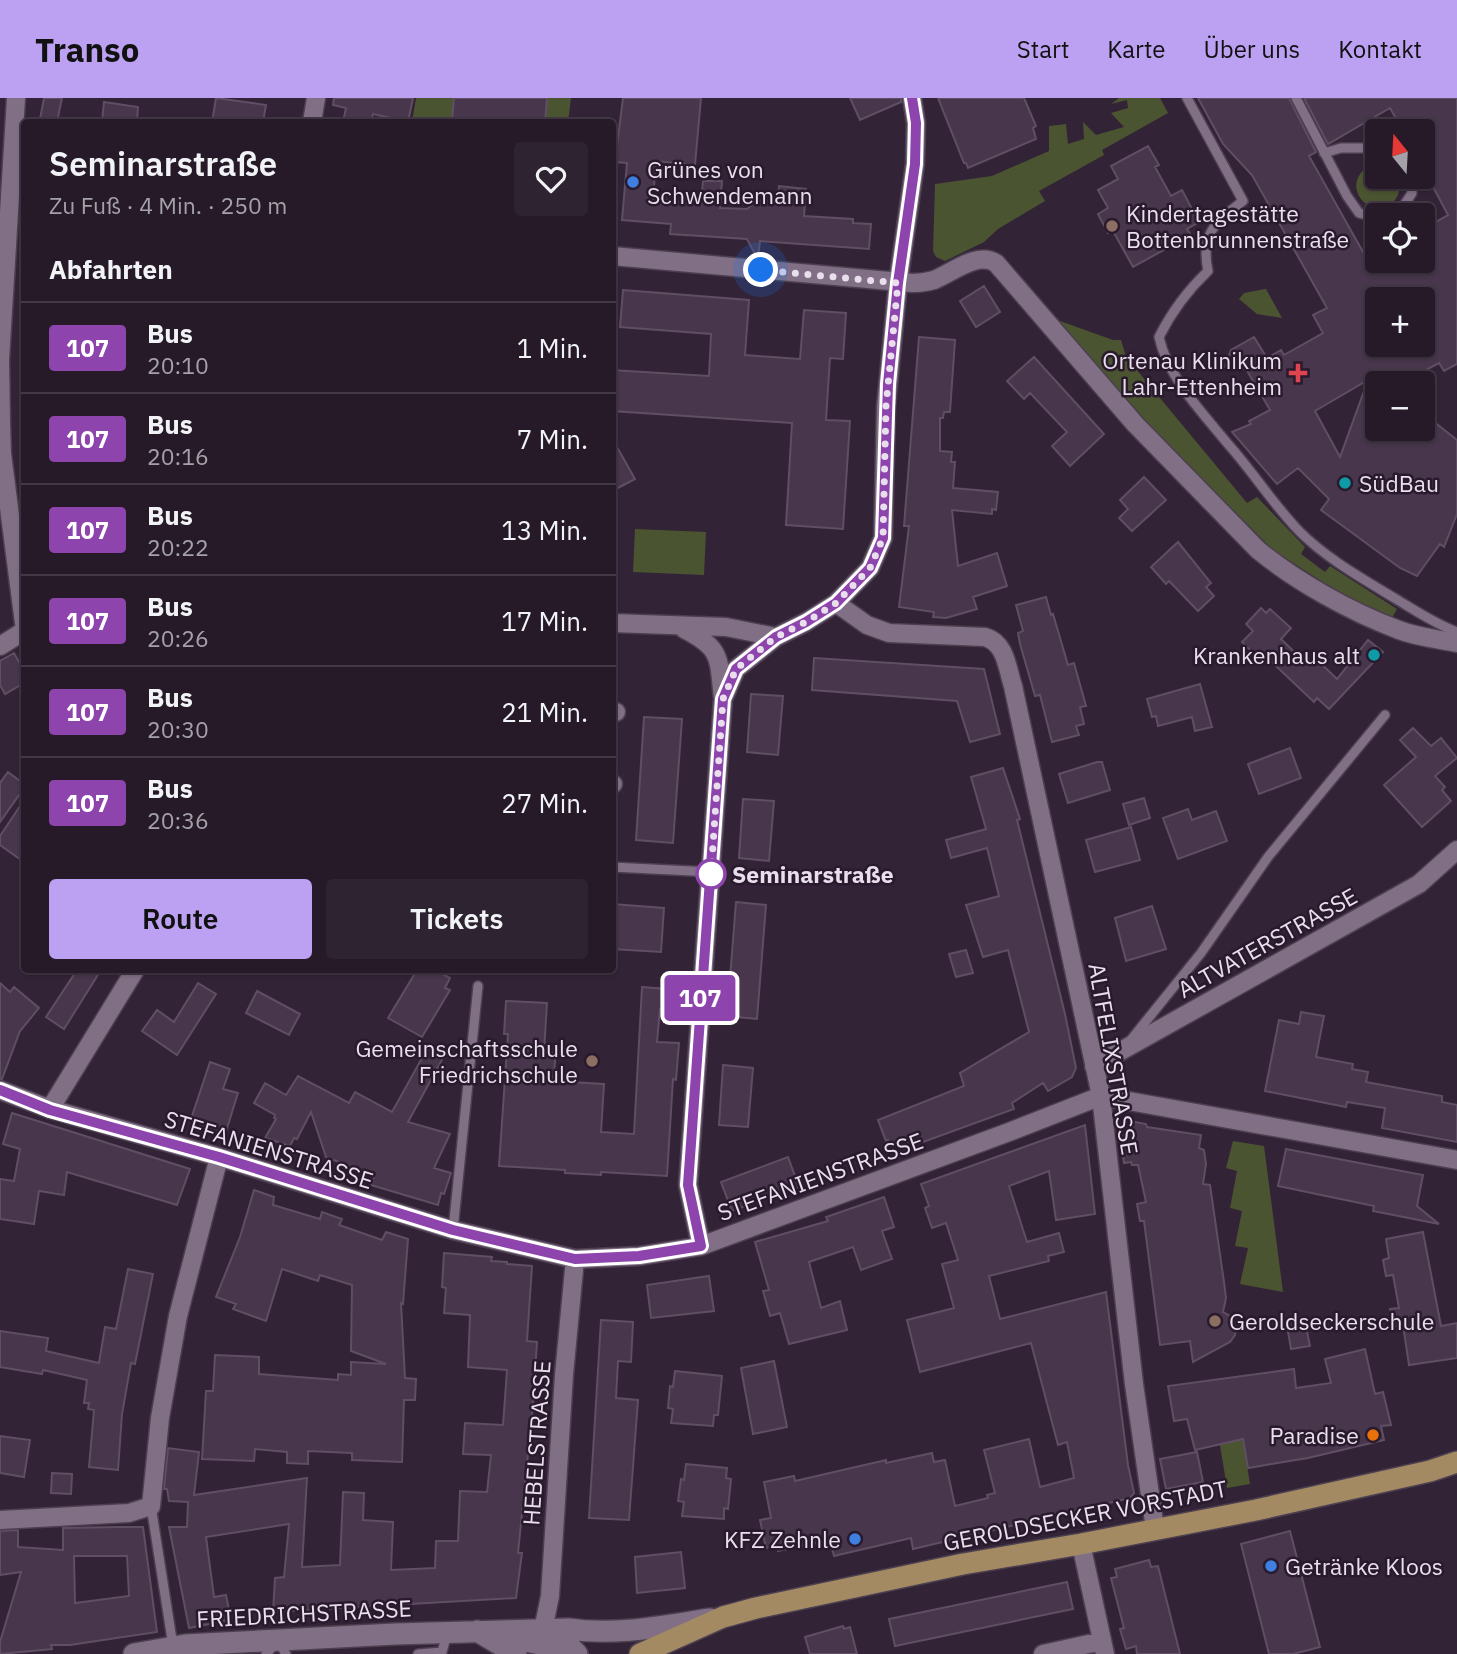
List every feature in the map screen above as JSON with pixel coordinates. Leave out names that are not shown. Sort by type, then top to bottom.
[{"type":"main road","name":"GEROLDSECKER VORSTADT","points":[[640,1654],[723,1617],[756,1608],[963,1564],[1256,1510],[1430,1471],[1457,1462]]},
{"type":"street","points":[[16,98],[0,360],[2,454],[21,600]]},
{"type":"street","points":[[312,119],[316,98]]},
{"type":"street","points":[[723,699],[736,669],[776,637],[836,603],[870,568],[883,538],[886,406],[898,283],[915,164],[916,123],[912,98]]},
{"type":"street","points":[[616,257],[898,283],[934,280],[982,259],[989,259],[996,263],[1135,424],[1274,564],[1334,599],[1400,631],[1457,643]]},
{"type":"street","name":"ALTFELIXSTRASSE","points":[[836,603],[867,625],[889,634],[985,637],[994,639],[1000,645],[1013,687],[1101,1096],[1134,1384],[1155,1530]]},
{"type":"street","points":[[616,623],[726,627],[776,637]]},
{"type":"street","points":[[678,625],[704,639],[716,651],[723,699],[697,1030],[688,1185],[701,1246]]},
{"type":"street","points":[[0,646],[21,633]]},
{"type":"street","name":"ALTVATERSTRASSE","points":[[1094,1066],[1120,1054],[1419,884],[1457,850]]},
{"type":"street","points":[[50,1110],[133,973]]},
{"type":"street","name":"STEFANIENSTRASSE","points":[[0,1090],[50,1110],[219,1157],[453,1230],[575,1259],[639,1256],[701,1246],[1101,1096]]},
{"type":"street","points":[[1101,1096],[1457,1160]]},
{"type":"street","points":[[0,1520],[129,1513],[151,1506],[160,1418],[178,1316],[219,1157]]},
{"type":"street","name":"HEBELSTRASSE","points":[[543,1630],[550,1596],[564,1375],[575,1259]]},
{"type":"street","points":[[1043,1654],[1104,1647],[1081,1544]]},
{"type":"street","name":"FRIEDRICHSTRASSE","points":[[134,1654],[182,1649],[277,1649],[447,1632],[569,1629],[596,1633],[723,1617]]},
{"type":"street","points":[[543,1630],[558,1635],[576,1654]]},
{"type":"street","points":[[477,1631],[516,1654]]},
{"type":"street","name":"FRIEDRICHSTRASSE","points":[[477,1631],[545,1645],[556,1654]]},
{"type":"lane","points":[[1187,98],[1243,201],[1211,229],[1205,257],[1208,271],[1196,282],[1159,337],[1167,363],[1182,387],[1268,496],[1308,539],[1353,573],[1441,626],[1457,632]]},
{"type":"lane","points":[[1296,98],[1359,213],[1365,215]]},
{"type":"lane","points":[[1324,153],[1341,148],[1365,148]]},
{"type":"lane","points":[[1120,1054],[1201,953],[1268,857],[1385,715]]},
{"type":"lane","points":[[616,867],[711,872]]},
{"type":"lane","points":[[453,1230],[478,986]]},
{"type":"lane","points":[[151,1506],[182,1649]]},
{"type":"lane","points":[[418,1654],[442,1652],[447,1632]]},
{"type":"green space","points":[[416,98],[571,98],[568,119],[412,119]]},
{"type":"green space","points":[[1119,98],[1160,98],[1168,113],[1102,150],[1104,155],[1039,191],[1045,201],[998,229],[984,242],[945,261],[936,257],[933,251],[935,184],[992,176],[1049,151],[1049,126],[1066,124],[1068,144],[1084,139],[1083,122],[1096,135],[1124,127],[1111,113],[1128,108],[1127,100],[1111,104]]},
{"type":"green space","points":[[1365,170],[1365,189],[1399,189],[1393,202],[1365,203],[1360,198],[1357,180]]},
{"type":"green space","points":[[1266,289],[1282,318],[1257,314],[1239,299],[1244,293]]},
{"type":"green space","points":[[1058,322],[1113,340],[1121,340],[1126,357],[1247,503],[1257,497],[1305,547],[1301,554],[1325,572],[1330,566],[1397,609],[1392,618],[1335,590],[1273,550],[1162,439]]},
{"type":"green space","points":[[635,529],[706,532],[704,575],[633,572]]},
{"type":"green space","points":[[1233,1141],[1264,1146],[1283,1292],[1240,1284],[1248,1248],[1235,1246],[1242,1211],[1230,1208],[1237,1171],[1226,1168]]},
{"type":"green space","points":[[1241,1429],[1250,1484],[1227,1488],[1218,1433]]},
{"type":"building","points":[[44,98],[62,98],[58,119],[40,119]]},
{"type":"building","points":[[216,98],[266,105],[264,119],[212,119]]},
{"type":"building","points":[[334,98],[413,98],[409,119],[373,114],[372,119],[344,119],[346,108],[333,105]]},
{"type":"building","points":[[454,98],[547,98],[545,119],[452,119]]},
{"type":"building","points":[[623,98],[701,98],[695,165],[656,161],[653,199],[701,204],[703,181],[722,181],[720,208],[747,209],[758,200],[777,202],[779,186],[806,189],[804,216],[853,219],[853,223],[871,224],[869,249],[760,241],[757,258],[747,239],[670,234],[671,224],[622,220],[627,163],[616,162]]},
{"type":"building","points":[[850,98],[901,98],[901,102],[860,120]]},
{"type":"building","points":[[938,98],[1024,98],[1036,126],[1033,128],[1036,139],[968,168]]},
{"type":"building","points":[[1198,98],[1289,98],[1316,152],[1309,156],[1365,255],[1365,273],[1435,273],[1435,222],[1448,215],[1434,189],[1435,119],[1396,119],[1390,108],[1371,119],[1365,119],[1365,123],[1328,144],[1304,98],[1457,98],[1457,364],[1444,371],[1439,363],[1424,371],[1365,371],[1365,382],[1315,411],[1340,457],[1365,388],[1365,441],[1435,441],[1435,423],[1457,440],[1457,514],[1444,547],[1440,544],[1417,576],[1400,568],[1321,510],[1329,499],[1298,468],[1277,484],[1232,432],[1251,424],[1249,421],[1270,410],[1246,369],[1224,367],[1231,350],[1254,337],[1267,358],[1281,350],[1284,355],[1323,333],[1313,315],[1327,308],[1252,175],[1223,144]]},
{"type":"building","points":[[104,102],[138,107],[137,119],[102,119]]},
{"type":"building","points":[[1148,146],[1159,165],[1155,167],[1171,196],[1182,190],[1199,222],[1187,229],[1191,235],[1133,267],[1113,231],[1108,233],[1098,214],[1108,208],[1098,190],[1118,179],[1111,166]]},
{"type":"building","points":[[984,286],[1000,312],[976,327],[960,301]]},
{"type":"building","points":[[623,290],[749,300],[745,355],[800,359],[804,310],[846,313],[843,359],[830,358],[826,420],[850,421],[843,529],[786,525],[792,423],[616,411],[616,370],[709,376],[711,334],[620,327]]},
{"type":"building","points":[[919,337],[955,340],[950,412],[944,412],[943,418],[940,418],[940,451],[952,452],[951,462],[955,462],[953,488],[998,492],[996,510],[992,509],[992,514],[952,510],[958,566],[997,553],[1007,586],[973,597],[977,609],[946,618],[933,617],[934,612],[899,607],[909,526],[904,526]]},
{"type":"building","points":[[1034,357],[1104,434],[1070,466],[1052,446],[1067,432],[1030,393],[1024,399],[1007,381]]},
{"type":"building","points":[[616,445],[635,479],[616,489]]},
{"type":"building","points":[[1144,477],[1166,500],[1132,531],[1119,518],[1128,509],[1120,500]]},
{"type":"building","points":[[1178,542],[1211,583],[1206,587],[1214,596],[1198,611],[1169,581],[1166,584],[1151,567]]},
{"type":"building","points":[[1046,597],[1068,665],[1074,663],[1086,706],[1080,707],[1084,724],[1076,726],[1079,735],[1052,742],[1040,695],[1035,696],[1020,644],[1018,633],[1023,631],[1016,605]]},
{"type":"building","points":[[1261,608],[1266,613],[1270,609],[1291,628],[1281,639],[1308,665],[1315,658],[1337,679],[1368,640],[1383,652],[1329,709],[1317,698],[1314,702],[1261,652],[1257,657],[1242,642],[1253,631],[1246,624]]},
{"type":"building","points":[[14,653],[21,666],[21,685],[5,694],[0,685],[0,661]]},
{"type":"building","points":[[814,658],[984,669],[1000,734],[970,742],[957,701],[812,690]]},
{"type":"building","points":[[1200,684],[1212,727],[1195,731],[1192,717],[1158,726],[1156,716],[1152,717],[1147,699]]},
{"type":"building","points":[[751,694],[783,696],[778,755],[747,752]]},
{"type":"building","points":[[644,717],[682,719],[673,843],[636,840]]},
{"type":"building","points":[[1413,728],[1431,746],[1441,738],[1457,758],[1435,776],[1445,787],[1442,790],[1451,801],[1422,827],[1384,785],[1416,757],[1400,740]]},
{"type":"building","points":[[1290,748],[1301,778],[1259,794],[1248,764]]},
{"type":"building","points":[[1102,762],[1110,790],[1068,803],[1059,774]]},
{"type":"building","points":[[1003,768],[1020,819],[1017,820],[1076,1068],[1072,1077],[1048,1091],[1043,1083],[1012,1103],[1014,1109],[901,1150],[898,1142],[889,1145],[878,1120],[964,1086],[960,1073],[1029,1032],[1008,950],[983,957],[966,905],[999,896],[987,848],[951,858],[946,840],[986,829],[971,777]]},
{"type":"building","points":[[8,772],[21,782],[21,792],[0,822],[0,783]]},
{"type":"building","points":[[1144,798],[1150,818],[1129,825],[1123,804]]},
{"type":"building","points":[[743,799],[774,801],[769,861],[739,858]]},
{"type":"building","points":[[21,804],[21,860],[0,845],[0,836]]},
{"type":"building","points":[[1188,809],[1192,820],[1216,811],[1227,841],[1178,859],[1163,818]]},
{"type":"building","points":[[1131,827],[1140,860],[1095,872],[1086,840]]},
{"type":"building","points":[[736,902],[766,905],[757,1019],[727,1016]]},
{"type":"building","points":[[616,904],[664,908],[661,952],[616,949]]},
{"type":"building","points":[[1152,906],[1166,949],[1126,961],[1115,918]]},
{"type":"building","points":[[966,950],[973,973],[956,977],[949,954]]},
{"type":"building","points":[[75,973],[99,973],[64,1029],[46,1017]]},
{"type":"building","points":[[415,973],[441,973],[450,978],[445,988],[450,990],[422,1037],[388,1018]]},
{"type":"building","points":[[0,983],[10,992],[14,987],[39,1008],[20,1031],[2,1079],[0,1079]]},
{"type":"building","points":[[198,983],[216,994],[177,1055],[142,1031],[157,1010],[174,1022]]},
{"type":"building","points":[[642,987],[679,990],[677,1011],[660,1009],[657,1042],[679,1043],[676,1080],[673,1079],[667,1176],[565,1173],[565,1170],[499,1166],[508,1034],[504,1034],[506,1001],[547,1003],[544,1052],[556,1053],[553,1081],[604,1084],[601,1132],[634,1134]]},
{"type":"building","points":[[257,991],[300,1014],[289,1035],[246,1013]]},
{"type":"building","points":[[1301,1012],[1324,1016],[1316,1057],[1353,1064],[1352,1069],[1368,1072],[1366,1082],[1442,1096],[1442,1102],[1457,1105],[1457,1142],[1382,1128],[1385,1108],[1347,1102],[1346,1107],[1265,1091],[1279,1020],[1299,1024]]},
{"type":"building","points":[[427,1049],[443,1058],[408,1122],[450,1134],[434,1168],[451,1173],[438,1205],[371,1185],[374,1176],[326,1157],[311,1112],[297,1139],[294,1138],[290,1146],[265,1138],[276,1119],[275,1115],[254,1103],[265,1083],[286,1095],[298,1076],[349,1103],[355,1092],[392,1112]]},
{"type":"building","points":[[210,1062],[230,1069],[223,1089],[238,1093],[224,1138],[194,1129],[197,1118],[192,1116]]},
{"type":"building","points":[[723,1065],[753,1068],[748,1127],[719,1125]]},
{"type":"building","points":[[12,1113],[190,1169],[177,1205],[67,1172],[64,1195],[39,1191],[34,1224],[0,1219],[0,1179],[14,1181],[20,1149],[3,1144]]},
{"type":"building","points":[[1125,1120],[1146,1124],[1147,1127],[1201,1135],[1199,1148],[1204,1150],[1206,1164],[1203,1184],[1210,1185],[1226,1298],[1223,1312],[1230,1316],[1236,1328],[1230,1342],[1193,1362],[1190,1341],[1160,1345],[1144,1221],[1140,1221],[1137,1204],[1146,1202],[1138,1165],[1124,1163],[1119,1128]]},
{"type":"building","points":[[1085,1125],[1095,1214],[1056,1220],[1049,1171],[1009,1186],[1027,1242],[1059,1233],[1064,1252],[1048,1256],[1049,1261],[989,1276],[1000,1319],[1106,1292],[1134,1493],[1130,1498],[913,1549],[911,1538],[834,1556],[830,1540],[778,1551],[777,1545],[766,1548],[760,1520],[771,1518],[764,1482],[794,1476],[795,1481],[886,1460],[886,1463],[932,1453],[934,1462],[945,1460],[955,1506],[988,1498],[987,1495],[995,1493],[984,1450],[1029,1439],[1040,1487],[1074,1478],[1067,1442],[1058,1445],[1031,1343],[920,1372],[907,1320],[954,1308],[942,1264],[958,1260],[946,1223],[932,1228],[925,1208],[929,1206],[921,1184]]},
{"type":"building","points":[[1286,1149],[1423,1175],[1417,1206],[1439,1224],[1373,1211],[1374,1206],[1278,1186]]},
{"type":"building","points":[[788,1157],[799,1187],[732,1211],[721,1182]]},
{"type":"building","points":[[254,1190],[274,1197],[273,1205],[320,1219],[322,1212],[342,1219],[339,1225],[382,1240],[386,1232],[408,1239],[403,1304],[401,1303],[405,1378],[416,1379],[415,1400],[404,1400],[402,1462],[352,1460],[352,1453],[308,1451],[308,1464],[287,1463],[287,1452],[255,1449],[254,1461],[202,1459],[206,1391],[213,1391],[215,1355],[259,1357],[259,1374],[338,1380],[338,1374],[351,1375],[351,1362],[386,1364],[351,1351],[352,1285],[320,1275],[318,1281],[282,1269],[266,1321],[233,1309],[236,1304],[216,1297],[240,1237]]},
{"type":"building","points":[[884,1197],[894,1227],[882,1231],[892,1259],[861,1270],[853,1247],[809,1262],[821,1308],[840,1301],[847,1330],[789,1344],[780,1313],[770,1316],[763,1291],[769,1290],[755,1242],[828,1221],[826,1217]]},
{"type":"building","points":[[1423,1232],[1441,1326],[1457,1323],[1457,1358],[1409,1365],[1403,1325],[1393,1327],[1390,1309],[1399,1308],[1393,1275],[1386,1276],[1383,1260],[1389,1258],[1386,1239]]},
{"type":"building","points":[[444,1253],[492,1257],[491,1261],[532,1266],[527,1341],[537,1342],[518,1553],[522,1553],[516,1598],[273,1612],[275,1578],[284,1577],[289,1524],[206,1537],[214,1597],[226,1595],[231,1620],[189,1628],[169,1527],[187,1527],[188,1502],[169,1501],[167,1489],[164,1489],[168,1448],[199,1452],[194,1495],[307,1478],[302,1567],[340,1565],[343,1492],[364,1493],[363,1520],[393,1522],[391,1570],[435,1568],[436,1541],[458,1541],[460,1491],[487,1492],[491,1455],[463,1454],[465,1423],[503,1425],[507,1370],[468,1367],[470,1315],[444,1313]]},
{"type":"building","points":[[128,1269],[153,1274],[135,1364],[131,1363],[122,1414],[118,1470],[89,1467],[94,1410],[88,1409],[89,1403],[84,1403],[87,1380],[43,1370],[42,1374],[0,1367],[0,1331],[48,1338],[46,1351],[99,1363],[105,1327],[116,1329]]},
{"type":"building","points":[[709,1276],[714,1311],[651,1318],[647,1285]]},
{"type":"building","points":[[1304,1317],[1310,1346],[1291,1349],[1286,1320]]},
{"type":"building","points":[[601,1320],[633,1322],[631,1362],[618,1361],[616,1398],[638,1400],[629,1520],[589,1518]]},
{"type":"building","points":[[1365,1349],[1375,1394],[1383,1392],[1391,1425],[1381,1426],[1384,1440],[1308,1458],[1248,1468],[1243,1439],[1195,1450],[1187,1419],[1174,1421],[1168,1386],[1294,1369],[1296,1388],[1331,1383],[1325,1359]]},
{"type":"building","points":[[774,1361],[787,1427],[753,1434],[741,1368]]},
{"type":"building","points":[[675,1371],[722,1376],[718,1415],[714,1415],[713,1426],[671,1423],[673,1409],[668,1408],[670,1386],[673,1387]]},
{"type":"building","points":[[0,1436],[30,1440],[24,1477],[0,1473]]},
{"type":"building","points":[[1197,1452],[1203,1482],[1166,1489],[1160,1459]]},
{"type":"building","points":[[686,1464],[727,1468],[726,1478],[731,1479],[728,1509],[724,1508],[724,1519],[682,1516],[684,1502],[678,1501]]},
{"type":"building","points":[[52,1473],[72,1474],[71,1494],[51,1493]]},
{"type":"building","points":[[143,1527],[157,1632],[70,1645],[51,1645],[52,1649],[0,1654],[0,1642],[21,1572],[0,1575],[0,1531],[18,1530],[18,1547],[63,1550],[63,1528]],"holes":[[[74,1556],[127,1556],[129,1596],[75,1603]]]},
{"type":"building","points":[[1290,1531],[1320,1647],[1293,1654],[1269,1654],[1241,1544]]},
{"type":"building","points":[[681,1552],[685,1588],[637,1593],[635,1557]]},
{"type":"building","points":[[1149,1560],[1151,1567],[1158,1566],[1180,1654],[1137,1654],[1136,1646],[1126,1649],[1120,1629],[1124,1628],[1111,1578],[1117,1577],[1115,1569]]},
{"type":"building","points":[[1067,1582],[1073,1609],[895,1646],[889,1619]]},
{"type":"building","points":[[843,1626],[844,1629],[850,1627],[857,1654],[810,1654],[805,1637]]},
{"type":"bus line","name":"107","points":[[0,1090],[50,1110],[219,1157],[453,1230],[575,1259],[639,1256],[701,1246],[688,1185],[697,1030],[723,699],[736,669],[776,637],[836,603],[870,568],[883,538],[886,406],[893,321],[915,164],[916,123],[912,98]]},
{"type":"place","name":"Grünes von Schwendemann","points":[[633,182]]},
{"type":"place","name":"Kindertagestätte Bottenbrunnenstraße","points":[[1112,226]]},
{"type":"place","name":"Ortenau Klinikum Lahr-Ettenheim","points":[[1298,373]]},
{"type":"place","name":"SüdBau","points":[[1345,483]]},
{"type":"place","name":"Krankenhaus alt","points":[[1374,655]]},
{"type":"place","name":"Seminarstraße","points":[[711,874]]},
{"type":"place","name":"Gemeinschaftsschule Friedrichschule","points":[[592,1061]]},
{"type":"place","name":"Geroldseckerschule","points":[[1215,1321]]},
{"type":"place","name":"Paradise","points":[[1373,1435]]},
{"type":"place","name":"KFZ Zehnle","points":[[855,1539]]},
{"type":"place","name":"Getränke Kloos","points":[[1271,1566]]},
{"type":"route","points":[[711,874],[723,699],[736,669],[776,637],[836,603],[870,568],[883,538],[886,406],[898,283],[761,270]]}]
